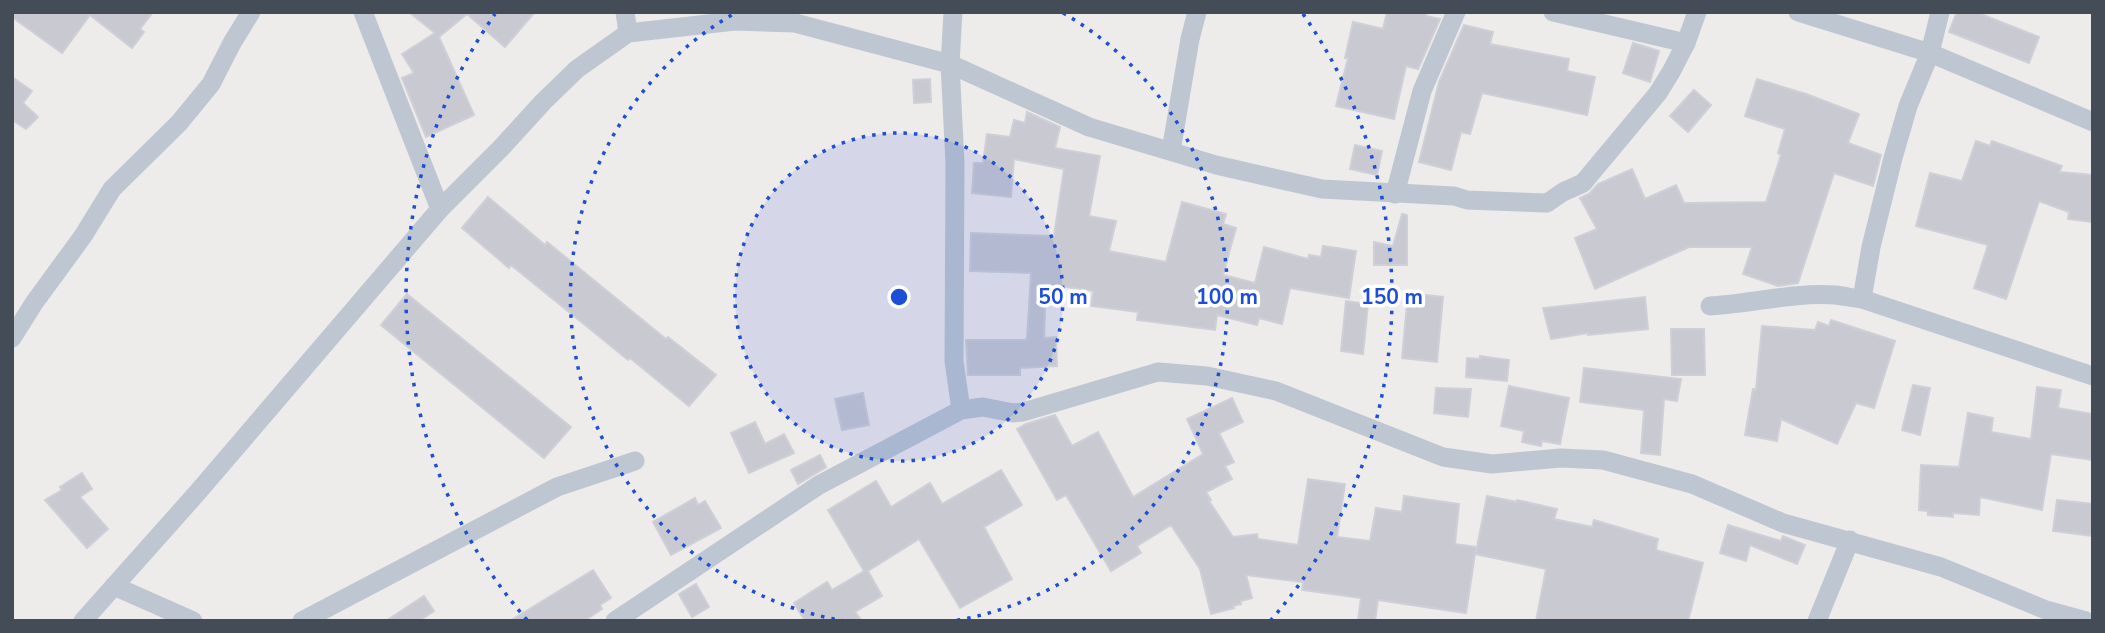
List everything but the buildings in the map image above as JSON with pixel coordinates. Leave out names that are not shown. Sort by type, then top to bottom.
[{"type":"street","points":[[12,338],[112,190],[179,123],[211,84],[251,12]]},
{"type":"street","points":[[363,12],[440,209]]},
{"type":"street","points":[[625,12],[628,33]]},
{"type":"street","points":[[953,12],[950,64],[955,163],[954,360],[961,410]]},
{"type":"street","points":[[1171,151],[1197,12]]},
{"type":"street","points":[[1395,194],[1422,91],[1456,12]]},
{"type":"street","points":[[1553,12],[1685,43]]},
{"type":"street","points":[[83,621],[197,494],[440,209],[577,69],[628,33],[735,17],[795,23],[950,64],[1089,127],[1216,165],[1322,189],[1547,203],[1583,183],[1658,93],[1685,43],[1697,12]]},
{"type":"street","points":[[1798,12],[1930,52],[2093,122]]},
{"type":"street","points":[[1862,299],[1871,247],[1893,158],[1908,106],[1930,52],[1940,12]]},
{"type":"street","points":[[1710,306],[1786,297],[1834,295],[1862,299],[2093,376]]},
{"type":"street","points":[[615,621],[819,485],[961,410],[983,407],[1013,413],[1023,412],[1158,372],[1207,376],[1276,391],[1443,457],[1492,464],[1561,458],[1603,460],[1692,484],[1783,523],[1941,568],[2046,610],[2086,621]]},
{"type":"street","points":[[302,621],[557,487],[635,461]]},
{"type":"street","points":[[1817,621],[1850,540]]},
{"type":"street","points":[[114,586],[193,621]]}]
